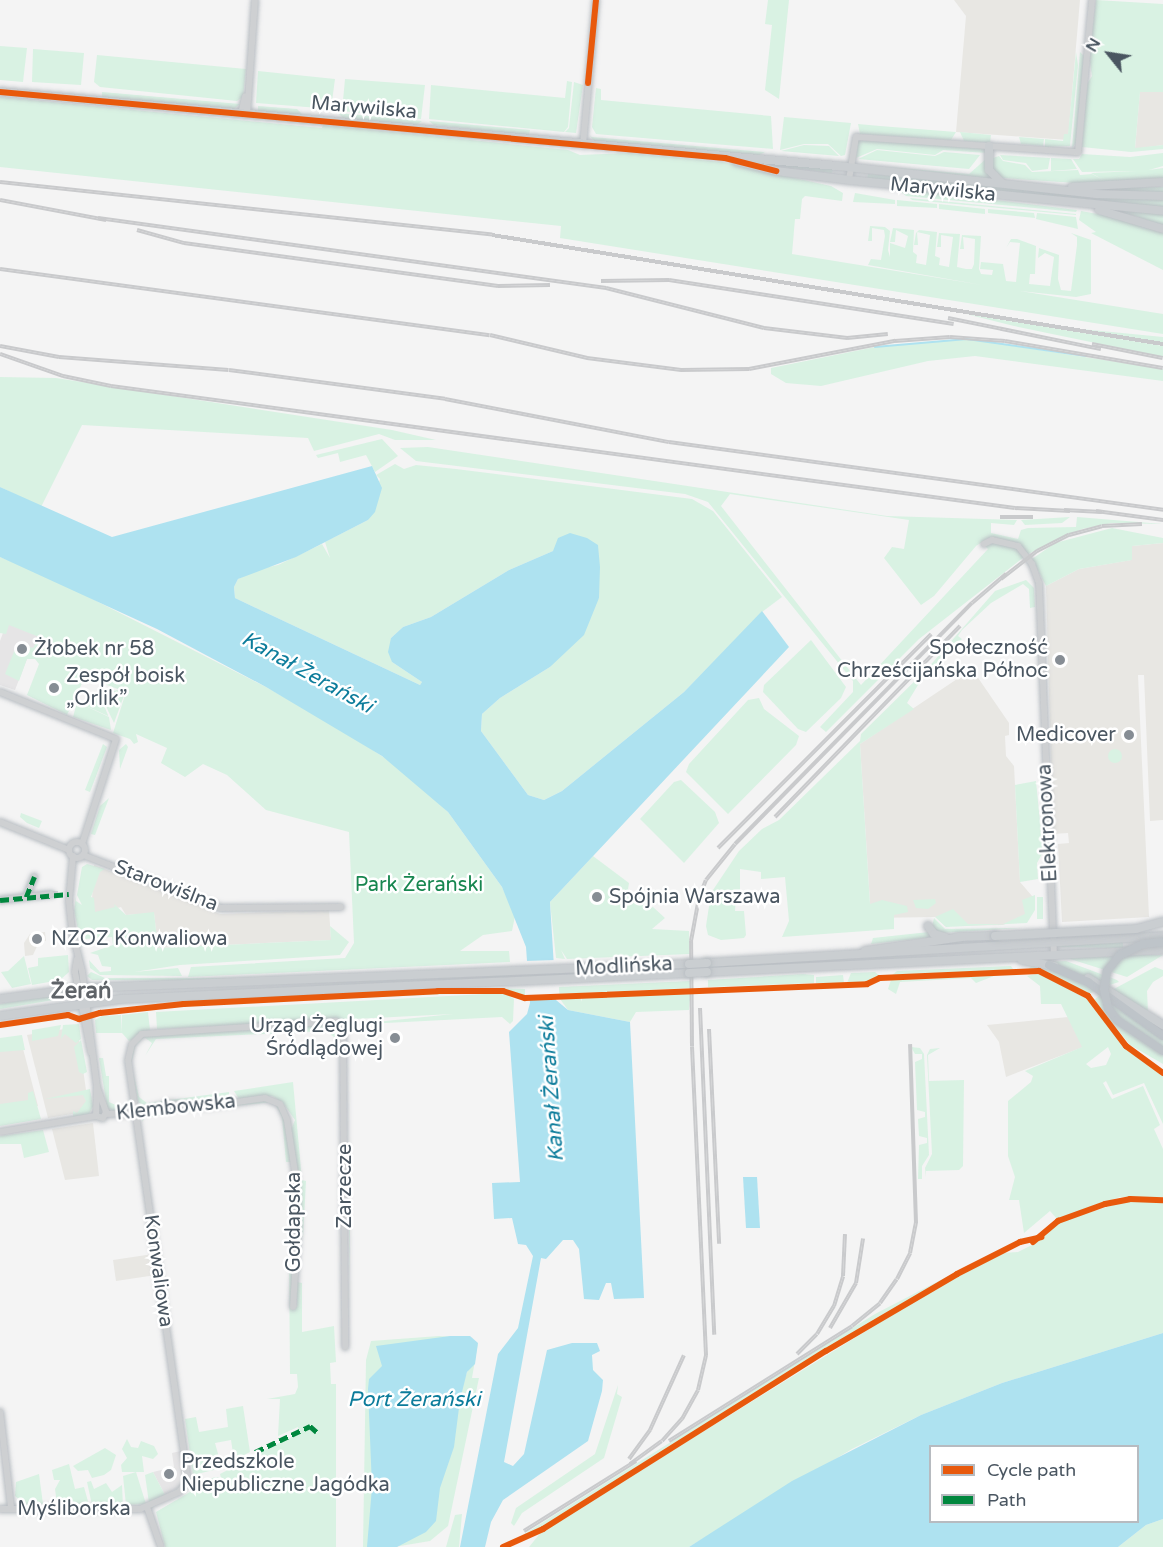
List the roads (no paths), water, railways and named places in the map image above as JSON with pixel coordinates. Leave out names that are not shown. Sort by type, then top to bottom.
[{"type":"highway","points":[[1163,942],[1137,946],[1120,955],[1107,971],[1104,989],[1108,1008],[1117,1020],[1163,1051]]},
{"type":"highway","points":[[1049,965],[1088,982],[1163,1036]]},
{"type":"main road","name":"Marywilska","points":[[0,92],[1006,184],[1163,196]]},
{"type":"main road","points":[[989,146],[990,172],[1006,184]]},
{"type":"main road","name":"Marywilska","points":[[725,158],[776,171],[849,180],[1086,207],[1163,211]]},
{"type":"main road","points":[[1058,188],[1163,183]]},
{"type":"main road","points":[[1086,207],[1132,217],[1163,229]]},
{"type":"main road","points":[[928,926],[940,936],[962,937],[1136,929],[1163,922]]},
{"type":"main road","name":"Modlińska","points":[[558,975],[857,953],[1163,936]]},
{"type":"main road","points":[[857,953],[962,937]]},
{"type":"main road","name":"Modlińska","points":[[0,999],[81,988],[689,973],[1020,959],[1054,955],[1163,950]]},
{"type":"main road","points":[[1020,959],[1049,965],[1093,981],[1163,1025]]},
{"type":"main road","name":"Modlińska","points":[[0,1016],[83,1002],[524,976]]},
{"type":"street","points":[[244,114],[255,0]]},
{"type":"street","points":[[583,145],[596,0]]},
{"type":"street","points":[[849,180],[856,137],[1078,152],[1092,0]]},
{"type":"street","name":"Elektronowa","points":[[984,544],[992,540],[1018,546],[1032,564],[1039,583],[1054,955]]},
{"type":"street","points":[[0,692],[116,739],[77,850],[69,894],[83,1002],[101,1112]]},
{"type":"street","name":"Starowiślna","points":[[0,822],[77,850],[220,908],[340,907]]},
{"type":"street","points":[[26,897],[34,877]]},
{"type":"street","points":[[0,900],[52,894]]},
{"type":"street","points":[[61,894],[69,894]]},
{"type":"street","name":"Konwaliowa","points":[[147,1507],[179,1492],[188,1481],[128,1061],[132,1044],[148,1032],[336,1021],[343,1025]]},
{"type":"street","name":"Zarzecze","points":[[343,1025],[345,1347]]},
{"type":"street","name":"Klembowska","points":[[0,1132],[101,1112],[136,1113],[169,1104],[215,1105],[265,1098],[280,1104]]},
{"type":"street","name":"Gołdapska","points":[[280,1104],[287,1120],[296,1179],[298,1226],[294,1307]]},
{"type":"street","points":[[0,1412],[11,1507]]},
{"type":"street","name":"Myśliborska","points":[[0,1509],[11,1507],[147,1507]]},
{"type":"street","points":[[147,1507],[161,1547]]},
{"type":"water","name":"Kanał Żerański","points":[[372,466],[382,488],[375,512],[368,520],[296,557],[238,579],[234,587],[235,598],[420,685],[422,682],[392,662],[388,652],[391,638],[403,627],[431,617],[509,570],[553,551],[558,538],[570,533],[587,538],[598,545],[599,598],[584,635],[550,667],[500,698],[482,714],[481,731],[528,795],[544,800],[562,791],[684,692],[762,611],[789,647],[550,902],[556,1000],[568,1010],[630,1022],[644,1298],[614,1299],[611,1283],[606,1283],[599,1300],[584,1299],[579,1249],[573,1240],[563,1240],[546,1259],[541,1258],[504,1462],[513,1466],[524,1454],[547,1350],[572,1343],[597,1343],[600,1351],[592,1355],[593,1370],[603,1380],[602,1391],[588,1441],[503,1500],[491,1522],[485,1547],[460,1547],[498,1354],[518,1328],[533,1256],[526,1245],[518,1244],[512,1218],[494,1219],[492,1183],[520,1182],[509,1032],[527,1014],[530,1003],[526,947],[502,887],[448,812],[382,756],[266,687],[157,629],[0,557],[0,487],[112,537]]},
{"type":"water","points":[[743,1177],[757,1177],[760,1228],[746,1228]]},
{"type":"water","points":[[1163,1333],[1163,1519],[1146,1525],[1118,1547],[689,1547],[792,1481],[921,1415],[1002,1383]]},
{"type":"water","name":"Port Żerański","points":[[450,1336],[470,1336],[478,1343],[475,1364],[467,1372],[460,1400],[454,1447],[440,1488],[436,1521],[426,1532],[397,1547],[367,1547],[372,1487],[368,1389],[369,1379],[382,1366],[376,1346]]},
{"type":"waterway","points":[[875,347],[967,339],[1086,356]]},
{"type":"tunnel","points":[[52,894],[61,894]]},
{"type":"railway","points":[[0,182],[492,235],[1163,344]]},
{"type":"railway","points":[[0,200],[106,220]]},
{"type":"railway","points":[[98,218],[606,288],[764,328],[847,338],[888,334]]},
{"type":"railway","points":[[137,230],[184,243],[498,286],[550,285]]},
{"type":"railway","points":[[0,269],[490,335],[587,358],[681,370],[749,369],[895,341],[950,337],[1005,341],[1163,368]]},
{"type":"railway","points":[[601,281],[669,280],[954,324]]},
{"type":"railway","points":[[948,318],[1101,349]]},
{"type":"railway","points":[[1092,344],[1163,358]]},
{"type":"railway","points":[[0,346],[59,357],[229,370],[445,399],[669,442],[1163,510]]},
{"type":"railway","points":[[0,354],[63,376],[111,386],[1015,508],[1070,511]]},
{"type":"railway","points":[[1064,510],[1102,512]]},
{"type":"railway","points":[[1096,511],[1163,520]]},
{"type":"railway","points":[[1000,517],[1033,517]]},
{"type":"railway","points":[[1001,579],[1037,551],[1069,535],[1102,526],[1142,524]]},
{"type":"railway","points":[[630,1464],[662,1441],[682,1419],[698,1390],[706,1355],[692,1046],[691,941],[699,898],[706,880],[735,844],[972,603],[1006,574]]},
{"type":"railway","points":[[775,817],[960,626]]},
{"type":"railway","points":[[718,848],[931,634]]},
{"type":"railway","points":[[700,1008],[714,1335]]},
{"type":"railway","points":[[709,1029],[719,1244]]},
{"type":"railway","points":[[669,1441],[852,1326],[880,1303],[897,1279],[910,1253],[916,1223],[910,1044]]},
{"type":"railway","points":[[797,1354],[817,1334],[834,1306],[843,1276],[845,1234]]},
{"type":"railway","points":[[830,1328],[856,1283],[863,1239]]},
{"type":"railway","points":[[629,1459],[650,1430],[684,1355]]},
{"type":"railway","points":[[524,1531],[636,1461]]},
{"type":"place","name":"Żłobek nr 58","points":[[22,649]]},
{"type":"place","name":"Społeczność Chrześcijańska Północ","points":[[1060,660]]},
{"type":"place","name":"Zespół boisk „Orlik”","points":[[54,688]]},
{"type":"place","name":"Medicover","points":[[1129,735]]},
{"type":"place","name":"Spójnia Warszawa","points":[[597,897]]},
{"type":"place","name":"NZOZ Konwaliowa","points":[[37,939]]},
{"type":"place","name":"Urząd Żeglugi Śródlądowej","points":[[395,1038]]},
{"type":"place","name":"Przedszkole Niepubliczne Jagódka","points":[[169,1474]]},
{"type":"district","name":"Żerań","points":[[81,992]]},
{"type":"park label","name":"Park Żerański","points":[[419,885]]}]
